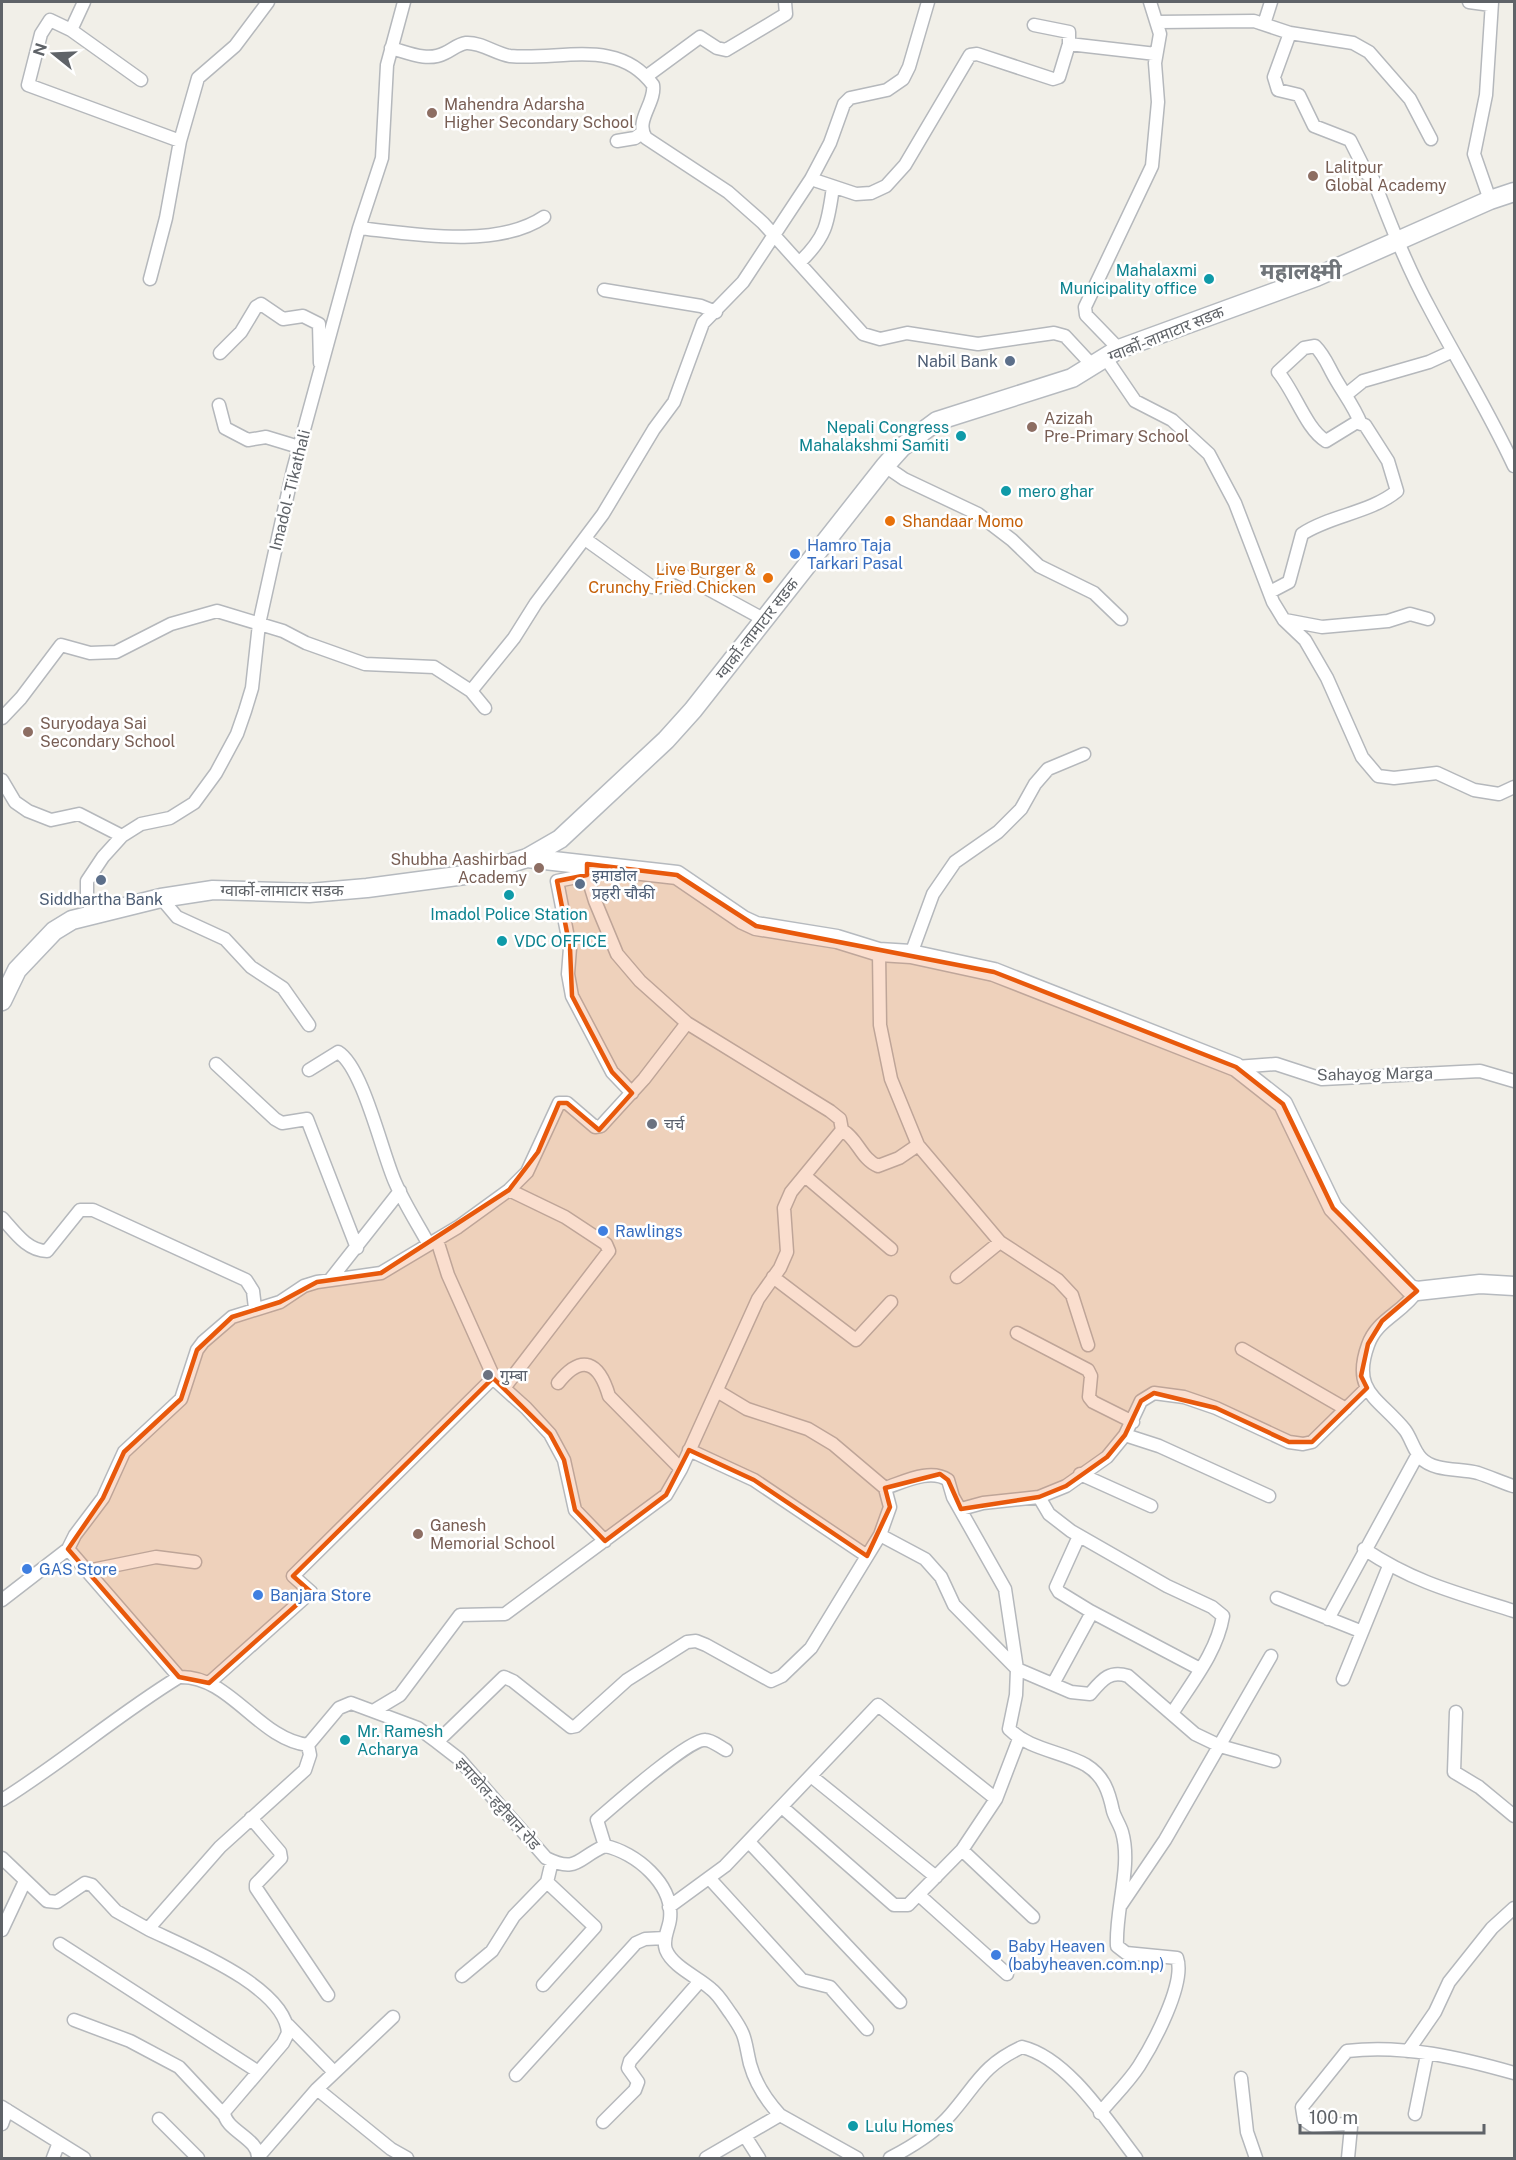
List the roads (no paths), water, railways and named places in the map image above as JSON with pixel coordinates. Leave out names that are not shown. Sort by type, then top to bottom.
[{"type":"main road","name":"ग्वार्को-लामाटार सडक","points":[[2,1001],[17,970],[54,931],[72,920],[161,898],[213,890],[309,893],[367,888],[480,873],[527,858],[560,839],[666,740],[765,620],[885,466],[902,447],[937,421],[1072,378],[1105,357],[1316,277],[1490,200],[1515,192]]},
{"type":"main road","points":[[527,858],[587,870],[665,871],[677,875],[743,920],[756,926],[837,939],[879,952],[911,954],[994,972],[1236,1067],[1283,1104],[1333,1208],[1404,1283],[1417,1292],[1480,1284],[1515,1286]]},
{"type":"street","points":[[71,30],[84,2]]},
{"type":"street","points":[[150,279],[166,218],[180,141],[198,78],[235,46],[268,2]]},
{"type":"street","name":"Imadol - Tikathali","points":[[93,915],[87,898],[87,881],[122,836],[141,824],[170,818],[194,803],[206,789],[237,734],[245,711],[252,687],[259,624],[299,447],[359,228],[381,158],[387,65],[404,2]]},
{"type":"street","points":[[647,75],[700,37],[717,48],[726,50],[786,14],[785,2]]},
{"type":"street","points":[[471,692],[514,638],[536,603],[603,514],[654,429],[674,402],[704,323],[743,282],[811,179],[830,143],[844,104],[850,98],[887,90],[903,79],[909,67],[928,2]]},
{"type":"street","points":[[1150,2],[1160,34],[1155,54],[1158,102],[1152,166],[1085,307],[1086,315],[1105,357],[1135,401],[1172,420],[1209,454],[1235,503],[1270,592],[1284,620],[1305,640],[1327,678],[1362,757],[1378,776],[1394,777],[1437,773],[1474,790],[1499,794],[1515,788]]},
{"type":"street","points":[[1264,24],[1271,2]]},
{"type":"street","points":[[1469,2],[1491,3],[1486,95],[1474,154],[1490,200]]},
{"type":"street","points":[[141,80],[71,30],[50,20],[40,34],[28,85],[180,141]]},
{"type":"street","points":[[1158,22],[1232,21],[1264,24],[1290,33],[1353,43],[1369,52],[1410,99],[1431,139]]},
{"type":"street","points":[[811,179],[856,194],[871,193],[886,186],[905,165],[970,55],[977,54],[1056,79],[1069,44],[1069,32],[1034,25]]},
{"type":"street","points":[[1290,33],[1274,77],[1278,90],[1299,95],[1314,126],[1350,140],[1367,174],[1373,179],[1397,241],[1429,308],[1486,406],[1515,466]]},
{"type":"street","points":[[391,48],[419,56],[435,57],[462,44],[470,43],[509,56],[600,53],[616,57],[647,75],[655,92],[646,111],[642,134]]},
{"type":"street","points":[[1069,44],[1155,54]]},
{"type":"street","points":[[617,141],[635,138],[642,134]]},
{"type":"street","points":[[642,134],[662,150],[728,192],[764,223],[863,334],[880,339],[907,333],[978,344],[1054,333],[1105,357]]},
{"type":"street","points":[[800,262],[818,245],[827,223],[833,187]]},
{"type":"street","points":[[359,228],[416,236],[463,236],[512,232],[544,217]]},
{"type":"street","points":[[604,291],[701,306],[716,312]]},
{"type":"street","points":[[220,353],[241,332],[255,307],[261,304],[283,319],[303,316],[320,324],[320,374]]},
{"type":"street","points":[[1270,592],[1289,582],[1302,534],[1321,521],[1384,501],[1397,491],[1388,460],[1365,426],[1360,424],[1356,422],[1326,441],[1315,434],[1291,388],[1278,372],[1304,348],[1315,346],[1324,356],[1335,379],[1347,394],[1360,424]]},
{"type":"street","points":[[1347,394],[1363,381],[1429,362],[1453,351]]},
{"type":"street","points":[[219,405],[225,428],[248,440],[266,437],[299,447]]},
{"type":"street","points":[[885,466],[904,479],[978,514],[1012,540],[1039,566],[1094,593],[1121,619]]},
{"type":"street","points":[[585,538],[652,587],[660,587],[669,573],[677,572],[765,620]]},
{"type":"street","points":[[2,718],[21,698],[61,645],[90,653],[116,652],[171,624],[213,611],[259,624],[365,664],[430,666],[471,692],[485,708]]},
{"type":"street","points":[[1284,620],[1322,627],[1379,623],[1410,614],[1428,619]]},
{"type":"street","points":[[911,954],[933,894],[955,862],[998,832],[1021,809],[1035,784],[1048,769],[1084,754]]},
{"type":"street","points":[[2,780],[15,802],[28,810],[51,820],[79,814],[122,836]]},
{"type":"street","points":[[632,1093],[612,1072],[572,996],[568,974],[570,948],[557,881],[587,870],[617,954],[640,981],[687,1023],[830,1111],[840,1119],[842,1130],[851,1136],[864,1156],[878,1166],[899,1158],[918,1146]]},
{"type":"street","points":[[161,898],[177,917],[225,939],[251,967],[284,988],[309,1025]]},
{"type":"street","points":[[879,952],[880,1025],[891,1079],[918,1146],[1000,1242],[1058,1280],[1072,1295],[1088,1345]]},
{"type":"street","points":[[2,1600],[68,1549],[75,1535],[103,1498],[124,1452],[182,1399],[197,1350],[232,1317],[280,1302],[304,1286],[381,1273],[433,1241],[509,1190],[527,1172],[559,1103],[567,1103],[598,1128],[632,1093],[687,1023]]},
{"type":"street","points":[[309,1070],[338,1052],[348,1061],[364,1093],[383,1151],[400,1191],[433,1241],[494,1377],[550,1434],[564,1460],[575,1510],[605,1541]]},
{"type":"street","points":[[216,1064],[282,1123],[307,1119],[357,1248]]},
{"type":"street","name":"Sahayog Marga","points":[[1236,1067],[1276,1064],[1322,1079],[1480,1071],[1515,1081]]},
{"type":"street","points":[[375,1710],[400,1695],[460,1615],[466,1612],[504,1614],[666,1495],[681,1469],[758,1299],[774,1277],[787,1252],[784,1208],[791,1192],[842,1130]]},
{"type":"street","points":[[805,1176],[891,1249]]},
{"type":"street","points":[[504,1388],[609,1251],[606,1244],[565,1217],[509,1190]]},
{"type":"street","points":[[330,1280],[400,1191]]},
{"type":"street","points":[[2,1218],[25,1243],[34,1249],[47,1251],[80,1210],[93,1210],[246,1280],[253,1291],[255,1308]]},
{"type":"street","points":[[957,1277],[1000,1242]]},
{"type":"street","points":[[774,1277],[856,1340],[891,1302]]},
{"type":"street","points":[[1417,1292],[1411,1301],[1382,1321],[1368,1344],[1361,1376],[1367,1388],[1406,1431],[1421,1459],[1447,1469],[1476,1473],[1513,1486]]},
{"type":"street","points":[[1017,1333],[1088,1370],[1091,1376],[1089,1397],[1093,1402],[1133,1422]]},
{"type":"street","points":[[1242,1349],[1346,1409]]},
{"type":"street","points":[[558,1383],[570,1368],[585,1364],[592,1366],[608,1389],[609,1396],[681,1469]]},
{"type":"street","points":[[209,1683],[310,1592],[294,1576],[494,1377]]},
{"type":"street","points":[[961,1509],[983,1503],[1039,1497],[1066,1486],[1107,1457],[1125,1436],[1141,1401],[1154,1393],[1166,1393],[1216,1408],[1289,1442],[1304,1444],[1312,1442],[1367,1388]]},
{"type":"street","points":[[437,1742],[504,1677],[513,1681],[571,1727],[576,1726],[627,1680],[687,1642],[696,1641],[771,1681],[783,1676],[811,1648],[880,1535],[890,1507],[885,1488],[833,1444],[808,1429],[747,1409],[717,1391]]},
{"type":"street","points":[[1125,1436],[1160,1446],[1269,1496]]},
{"type":"street","points":[[689,1450],[754,1480],[867,1556]]},
{"type":"street","points":[[1328,1619],[1364,1549],[1418,1454]]},
{"type":"street","points":[[885,1488],[930,1474],[940,1474],[948,1480],[953,1497],[1005,1589],[1017,1669],[1016,1695],[1009,1729],[1019,1739],[1086,1766],[1101,1777],[1109,1791],[1114,1814],[1123,1833],[1124,1873],[1117,1946],[1126,1953],[1165,1954],[1177,1958],[1180,1967],[1176,1987],[1159,2029],[1138,2066],[1100,2113]]},
{"type":"street","points":[[1080,1474],[1151,1506]]},
{"type":"street","points":[[1039,1497],[1049,1514],[1079,1536],[1167,1586],[1212,1607],[1223,1616],[1220,1630],[1200,1669],[1173,1712]]},
{"type":"street","points":[[880,1535],[925,1559],[941,1577],[954,1605],[1017,1669],[1071,1692],[1090,1694],[1105,1677],[1115,1672],[1128,1676],[1173,1712],[1195,1734],[1220,1746],[1274,1761]]},
{"type":"street","points":[[1079,1536],[1056,1587],[1059,1592],[1090,1611],[1200,1669]]},
{"type":"street","points":[[68,1549],[179,1677]]},
{"type":"street","points":[[1364,1549],[1389,1566],[1431,1586],[1515,1611]]},
{"type":"street","points":[[87,1571],[156,1557],[195,1562]]},
{"type":"street","points":[[1342,1679],[1360,1631],[1389,1566]]},
{"type":"street","points":[[1277,1598],[1360,1631]]},
{"type":"street","points":[[1053,1684],[1090,1611]]},
{"type":"street","points":[[1119,1909],[1165,1840],[1271,1656]]},
{"type":"street","points":[[2,1800],[36,1779],[97,1732],[179,1677],[195,1677],[209,1683],[274,1731],[298,1744],[308,1745],[310,1755],[304,1770],[220,1847],[148,1929]]},
{"type":"street","name":"इमाडोल-हट्टीबान रोड","points":[[308,1745],[339,1708],[351,1704],[375,1710],[418,1728],[459,1759],[546,1858],[560,1865],[574,1866],[605,1846]]},
{"type":"street","points":[[669,1907],[710,1879],[749,1842],[873,1707],[881,1705],[996,1799]]},
{"type":"street","points":[[1456,1712],[1454,1772],[1479,1787],[1515,1816]]},
{"type":"street","points":[[726,1750],[706,1739],[698,1740],[665,1764],[597,1820],[605,1846],[620,1849],[651,1872],[668,1898],[670,1918],[665,1938],[666,1950],[680,1965],[713,1990],[747,2038],[750,2065],[759,2086],[780,2115],[857,2158]]},
{"type":"street","points":[[782,1807],[894,1905],[908,1905],[962,1850],[996,1799],[1019,1739]]},
{"type":"street","points":[[811,1776],[936,1877]]},
{"type":"street","points":[[251,1818],[280,1852],[281,1857],[256,1884],[256,1888],[328,1995]]},
{"type":"street","points":[[749,1842],[900,2002]]},
{"type":"street","points":[[962,1850],[1033,1917]]},
{"type":"street","points":[[2,1858],[47,1901],[57,1902],[85,1883],[92,1885],[116,1911],[232,1969],[260,1991],[285,2018],[288,2025],[334,2072]]},
{"type":"street","points":[[462,1976],[492,1951],[514,1916],[547,1882],[552,1861]]},
{"type":"street","points":[[710,1879],[802,1980],[830,1987],[867,2029]]},
{"type":"street","points":[[2,1930],[25,1881]]},
{"type":"street","points":[[543,1985],[595,1927],[547,1882]]},
{"type":"street","points":[[919,1895],[1007,1974]]},
{"type":"street","points":[[1408,2051],[1435,2012],[1449,1982],[1497,1923],[1515,1908]]},
{"type":"street","points":[[516,2075],[636,1943],[645,1939],[665,1938]]},
{"type":"street","points":[[60,1944],[257,2071]]},
{"type":"street","points":[[603,2122],[635,2090],[638,2082],[628,2068],[630,2061],[700,1981]]},
{"type":"street","points":[[258,2157],[317,2089],[393,2017]]},
{"type":"street","points":[[74,2020],[130,2042],[179,2067],[255,2146],[258,2157]]},
{"type":"street","points":[[224,2115],[257,2071],[283,2043],[288,2033],[288,2025]]},
{"type":"street","points":[[890,2158],[905,2151],[950,2116],[995,2061],[1022,2047],[1049,2057],[1073,2079],[1136,2158]]},
{"type":"street","points":[[1348,2158],[1351,2127],[1346,2124],[1313,2126],[1304,2120],[1302,2107],[1347,2051],[1376,2047],[1408,2051],[1468,2060],[1515,2073]]},
{"type":"street","points":[[1415,2114],[1426,2055]]},
{"type":"street","points":[[1242,2078],[1247,2132],[1256,2158]]},
{"type":"street","points":[[317,2089],[391,2149],[407,2158]]},
{"type":"street","points":[[2,2124],[4,2108],[58,2145],[84,2158]]},
{"type":"street","points":[[706,2158],[780,2115]]},
{"type":"street","points":[[159,2120],[198,2158]]},
{"type":"street","points":[[745,2136],[759,2158]]},
{"type":"street","points":[[53,2158],[58,2145]]},
{"type":"place","name":"Mahendra Adarsha Higher Secondary School","points":[[432,113]]},
{"type":"place","name":"Lalitpur Global Academy","points":[[1313,176]]},
{"type":"place","name":"Mahalaxmi Municipality office","points":[[1209,279]]},
{"type":"place","name":"Nabil Bank","points":[[1010,361]]},
{"type":"place","name":"Azizah Pre-Primary School","points":[[1032,427]]},
{"type":"place","name":"Nepali Congress Mahalakshmi Samiti","points":[[961,436]]},
{"type":"place","name":"mero ghar","points":[[1006,491]]},
{"type":"place","name":"Shandaar Momo","points":[[890,521]]},
{"type":"place","name":"Hamro Taja Tarkari Pasal","points":[[795,554]]},
{"type":"place","name":"Live Burger & Crunchy Fried Chicken","points":[[768,578]]},
{"type":"place","name":"Suryodaya Sai Secondary School","points":[[28,732]]},
{"type":"place","name":"Shubha Aashirbad Academy","points":[[539,868]]},
{"type":"place","name":"Siddhartha Bank","points":[[101,880]]},
{"type":"place","name":"इमाडोल प्रहरी चौकी","points":[[580,884]]},
{"type":"place","name":"Imadol Police Station","points":[[509,895]]},
{"type":"place","name":"VDC OFFICE","points":[[502,941]]},
{"type":"place","name":"चर्च","points":[[652,1124]]},
{"type":"place","name":"Rawlings","points":[[603,1231]]},
{"type":"place","name":"गुम्बा","points":[[488,1375]]},
{"type":"place","name":"Ganesh Memorial School","points":[[418,1534]]},
{"type":"place","name":"GAS Store","points":[[27,1569]]},
{"type":"place","name":"Banjara Store","points":[[258,1595]]},
{"type":"place","name":"Mr. Ramesh Acharya","points":[[345,1740]]},
{"type":"place","name":"Baby Heaven (babyheaven.com.np)","points":[[996,1955]]},
{"type":"place","name":"Lulu Homes","points":[[853,2126]]},
{"type":"district","name":"महालक्ष्मी","points":[[1301,271]]}]
